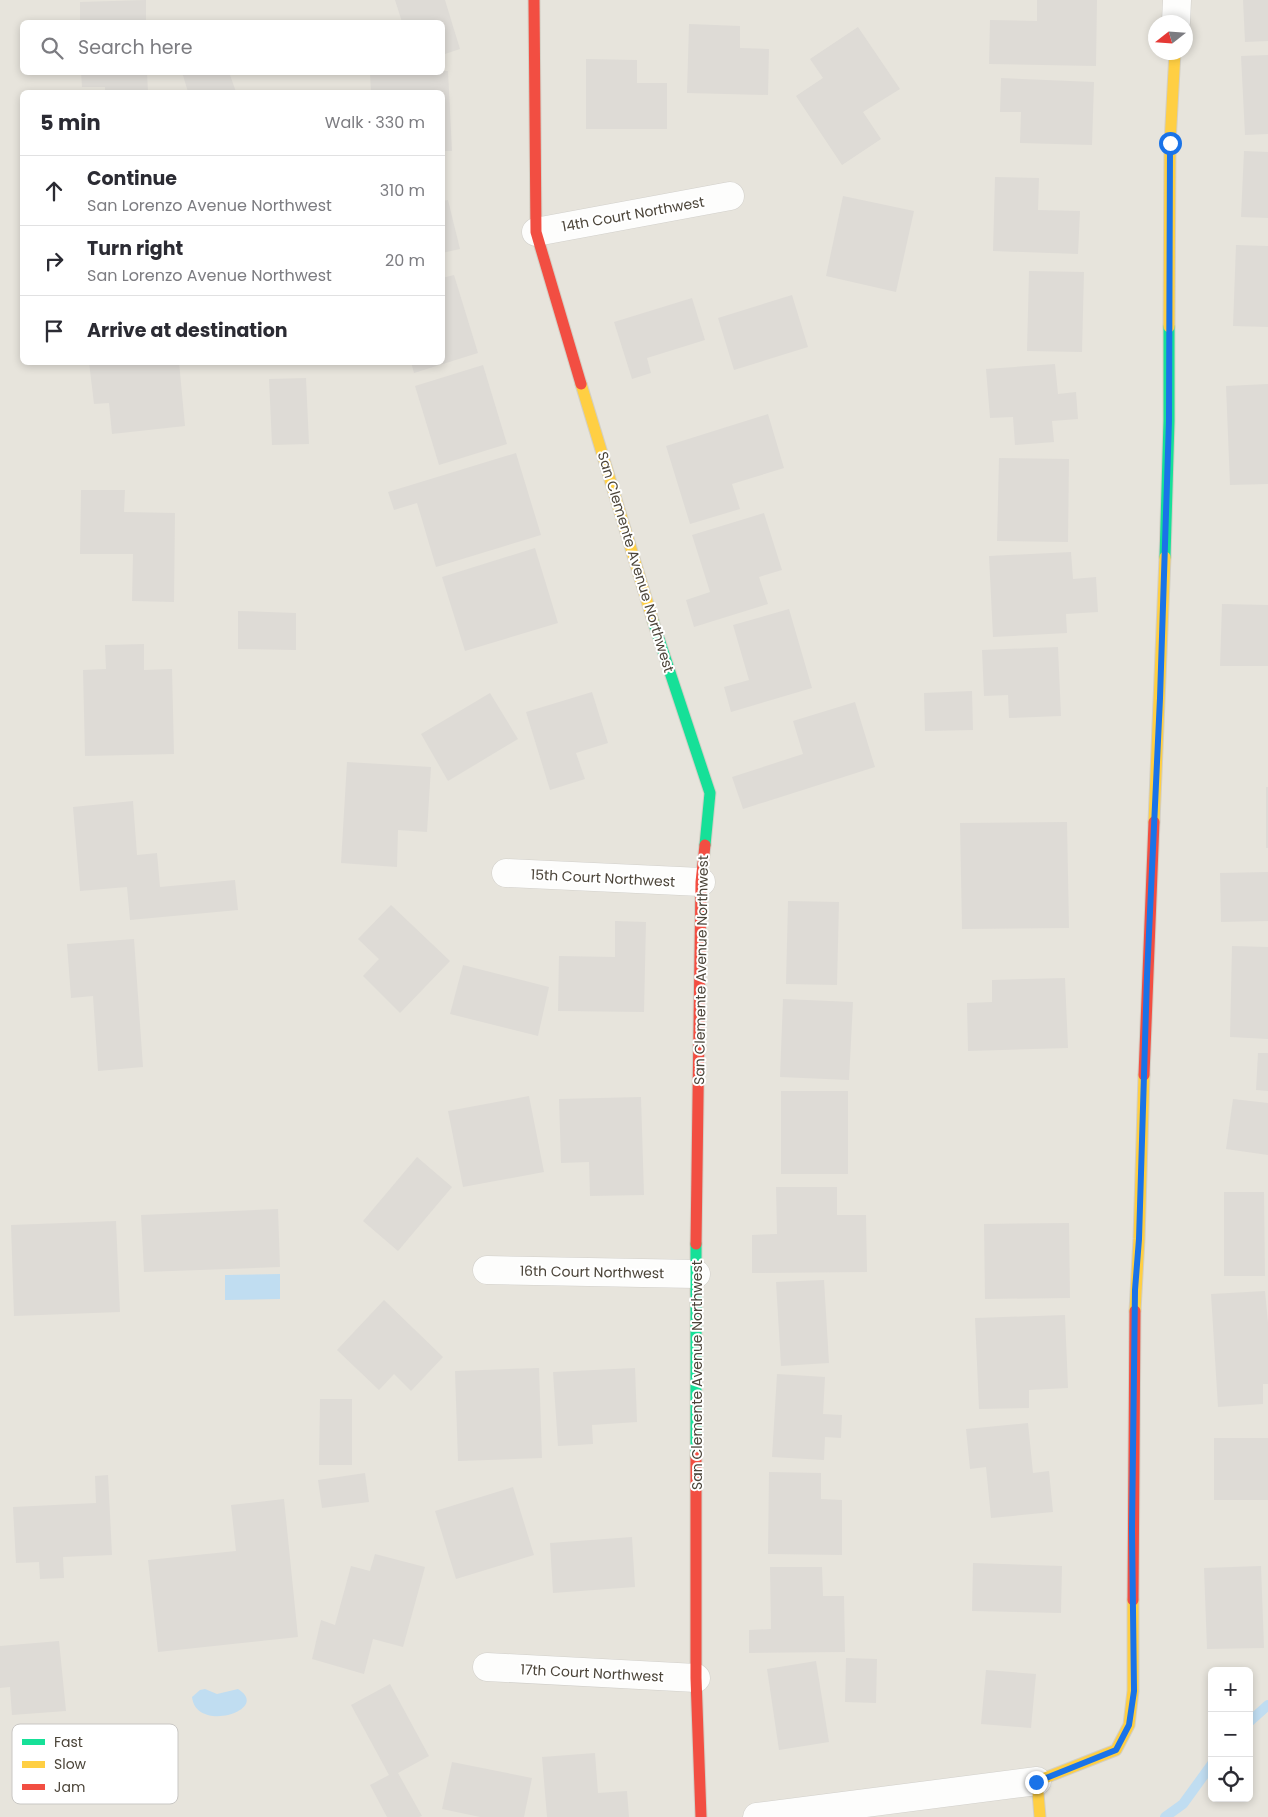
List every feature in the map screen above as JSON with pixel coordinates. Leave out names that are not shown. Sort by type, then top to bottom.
[{"type":"street","name":"San Clemente Avenue Northwest","points":[[534,0],[536,232],[650,613],[710,793],[700,882],[696,1274],[696,1678],[701,1817]]},
{"type":"street","points":[[1176,15],[1177,0]]},
{"type":"street","points":[[756,1817],[1036,1782],[1116,1750],[1129,1725],[1134,1691],[1132,1530],[1135,1290],[1139,1239],[1147,976],[1169,421],[1170,143],[1175,60]]},
{"type":"street","name":"14th Court Northwest","points":[[536,232],[730,196]]},
{"type":"street","name":"15th Court Northwest","points":[[506,873],[700,882]]},
{"type":"street","name":"16th Court Northwest","points":[[487,1270],[696,1274]]},
{"type":"street","name":"17th Court Northwest","points":[[487,1667],[696,1678]]},
{"type":"street","points":[[1036,1782],[1040,1817]]},
{"type":"shaded area","points":[[0,0],[1268,0],[1268,1817],[0,1817]]},
{"type":"water","points":[[280,1274],[280,1299],[225,1300],[225,1275]]},
{"type":"water","points":[[205,1689],[217,1694],[238,1689],[246,1697],[246,1704],[239,1711],[229,1715],[217,1716],[206,1714],[197,1708],[192,1697],[200,1690]]},
{"type":"building","points":[[146,0],[146,20],[80,20],[80,2]]},
{"type":"building","points":[[395,0],[445,0],[460,49],[445,54],[445,20],[401,20]]},
{"type":"building","points":[[1037,0],[1097,0],[1096,66],[989,64],[990,20],[1037,21]]},
{"type":"building","points":[[1243,0],[1268,0],[1268,41],[1245,42]]},
{"type":"building","points":[[689,24],[740,26],[740,48],[769,49],[768,95],[687,93]]},
{"type":"building","points":[[858,27],[900,89],[863,112],[881,139],[842,165],[796,96],[823,78],[810,59]]},
{"type":"building","points":[[1268,55],[1268,134],[1245,135],[1241,56]]},
{"type":"building","points":[[586,59],[637,60],[637,83],[667,83],[667,129],[586,129]]},
{"type":"building","points":[[445,71],[448,71],[452,151],[445,151],[445,90],[371,90],[370,75],[445,75]]},
{"type":"building","points":[[81,75],[147,75],[148,90],[105,90],[105,87],[82,87]]},
{"type":"building","points":[[183,75],[230,75],[235,90],[187,90]]},
{"type":"building","points":[[1001,78],[1094,82],[1092,145],[1020,143],[1021,112],[1000,112]]},
{"type":"building","points":[[1244,151],[1268,152],[1268,218],[1241,217]]},
{"type":"building","points":[[995,177],[1039,178],[1038,210],[1080,211],[1078,254],[993,251]]},
{"type":"building","points":[[843,196],[914,211],[896,292],[826,276]]},
{"type":"building","points":[[445,200],[448,200],[460,249],[445,252]]},
{"type":"building","points":[[1236,245],[1268,246],[1268,327],[1233,326]]},
{"type":"building","points":[[1029,271],[1084,272],[1082,352],[1027,351]]},
{"type":"building","points":[[454,275],[478,353],[445,363],[445,277]]},
{"type":"building","points":[[792,295],[808,347],[734,370],[718,318]]},
{"type":"building","points":[[692,298],[705,340],[647,358],[651,373],[632,379],[614,322]]},
{"type":"building","points":[[1055,364],[1058,394],[1076,392],[1078,419],[1052,421],[1054,442],[1015,445],[1013,417],[990,418],[986,369]]},
{"type":"building","points":[[89,365],[179,365],[185,426],[112,434],[109,403],[94,404]]},
{"type":"building","points":[[412,365],[440,365],[414,373]]},
{"type":"building","points":[[483,365],[507,444],[439,465],[415,386]]},
{"type":"building","points":[[306,378],[309,444],[272,445],[269,379]]},
{"type":"building","points":[[1268,384],[1268,484],[1230,485],[1226,386]]},
{"type":"building","points":[[768,414],[784,468],[732,484],[740,509],[690,524],[666,446]]},
{"type":"building","points":[[516,453],[541,535],[436,567],[417,503],[394,510],[388,492]]},
{"type":"building","points":[[999,458],[1069,459],[1068,542],[997,541]]},
{"type":"building","points":[[81,490],[125,490],[124,512],[175,513],[174,602],[132,601],[133,554],[80,554]]},
{"type":"building","points":[[764,513],[782,570],[759,577],[768,604],[694,627],[686,600],[710,592],[692,535]]},
{"type":"building","points":[[535,548],[558,623],[465,651],[442,577]]},
{"type":"building","points":[[1071,552],[1073,579],[1096,577],[1098,612],[1066,614],[1067,633],[993,637],[989,556]]},
{"type":"building","points":[[1222,604],[1268,605],[1268,666],[1220,666]]},
{"type":"building","points":[[789,609],[812,688],[731,712],[724,687],[749,680],[733,625]]},
{"type":"building","points":[[238,611],[296,613],[296,650],[238,649]]},
{"type":"building","points":[[144,644],[144,670],[172,669],[174,754],[85,756],[83,670],[106,669],[105,645]]},
{"type":"building","points":[[1058,647],[1061,716],[1009,718],[1008,695],[984,696],[982,650]]},
{"type":"building","points":[[972,691],[973,730],[925,731],[924,693]]},
{"type":"building","points":[[592,692],[608,743],[576,753],[585,779],[550,790],[526,712]]},
{"type":"building","points":[[490,693],[518,739],[448,781],[421,734]]},
{"type":"building","points":[[855,702],[875,767],[743,809],[732,777],[803,754],[793,721]]},
{"type":"building","points":[[347,762],[431,767],[427,832],[398,830],[397,867],[341,863]]},
{"type":"building","points":[[1266,787],[1268,787],[1268,848],[1266,848]]},
{"type":"building","points":[[133,801],[137,855],[157,853],[160,887],[235,880],[238,910],[130,920],[127,887],[80,891],[73,807]]},
{"type":"building","points":[[1067,822],[1069,928],[962,929],[960,823]]},
{"type":"building","points":[[1268,872],[1268,921],[1221,922],[1220,873]]},
{"type":"building","points":[[788,901],[839,902],[837,985],[786,984]]},
{"type":"building","points":[[391,905],[450,961],[400,1013],[363,976],[379,959],[358,939]]},
{"type":"building","points":[[615,921],[646,922],[644,1012],[558,1011],[559,956],[615,957]]},
{"type":"building","points":[[134,939],[143,1067],[98,1071],[93,996],[71,998],[67,944]]},
{"type":"building","points":[[1232,946],[1268,947],[1268,1039],[1230,1037]]},
{"type":"building","points":[[463,965],[549,987],[538,1036],[450,1014]]},
{"type":"building","points":[[1065,978],[1068,1048],[968,1051],[967,1003],[992,1002],[992,980]]},
{"type":"building","points":[[783,999],[853,1002],[849,1080],[780,1077]]},
{"type":"building","points":[[1258,1053],[1268,1053],[1268,1091],[1256,1090]]},
{"type":"building","points":[[781,1091],[848,1091],[848,1174],[781,1174]]},
{"type":"building","points":[[529,1096],[544,1172],[463,1187],[448,1111]]},
{"type":"building","points":[[641,1097],[644,1195],[590,1196],[589,1162],[561,1163],[559,1099]]},
{"type":"building","points":[[1233,1099],[1268,1103],[1268,1155],[1226,1149]]},
{"type":"building","points":[[417,1157],[452,1187],[398,1251],[363,1221]]},
{"type":"building","points":[[776,1187],[837,1187],[837,1215],[866,1215],[867,1272],[752,1273],[752,1235],[777,1234]]},
{"type":"building","points":[[1224,1192],[1264,1192],[1265,1276],[1224,1276]]},
{"type":"building","points":[[278,1209],[280,1267],[144,1272],[141,1215]]},
{"type":"building","points":[[116,1221],[120,1312],[14,1316],[11,1225]]},
{"type":"building","points":[[1069,1223],[1070,1298],[985,1299],[984,1224]]},
{"type":"building","points":[[824,1280],[829,1363],[781,1366],[776,1282]]},
{"type":"building","points":[[1265,1291],[1268,1323],[1268,1384],[1263,1384],[1263,1404],[1218,1407],[1211,1294]]},
{"type":"building","points":[[384,1300],[443,1357],[411,1391],[394,1374],[379,1390],[337,1350]]},
{"type":"building","points":[[1065,1315],[1068,1388],[1029,1390],[1029,1408],[979,1409],[975,1318]]},
{"type":"building","points":[[539,1368],[542,1458],[458,1461],[455,1371]]},
{"type":"building","points":[[635,1368],[637,1422],[592,1425],[593,1444],[558,1446],[553,1372]]},
{"type":"building","points":[[777,1374],[825,1377],[823,1414],[842,1415],[841,1438],[825,1437],[824,1460],[772,1457]]},
{"type":"building","points":[[320,1399],[352,1399],[352,1465],[319,1465]]},
{"type":"building","points":[[1028,1423],[1033,1473],[1049,1471],[1053,1512],[991,1518],[986,1467],[970,1469],[966,1429]]},
{"type":"building","points":[[1214,1438],[1268,1438],[1268,1500],[1214,1500]]},
{"type":"building","points":[[769,1472],[821,1473],[821,1499],[842,1500],[842,1555],[768,1554]]},
{"type":"building","points":[[365,1473],[369,1502],[322,1508],[318,1480]]},
{"type":"building","points":[[108,1475],[112,1555],[63,1557],[64,1578],[40,1579],[39,1562],[16,1563],[13,1507],[96,1503],[95,1476]]},
{"type":"building","points":[[513,1487],[534,1555],[456,1579],[435,1511]]},
{"type":"building","points":[[284,1499],[298,1637],[158,1652],[148,1560],[236,1551],[231,1505]]},
{"type":"building","points":[[632,1537],[635,1587],[553,1593],[550,1543]]},
{"type":"building","points":[[375,1554],[425,1567],[403,1647],[373,1639],[364,1674],[312,1659],[321,1620],[335,1625],[351,1566],[370,1571]]},
{"type":"building","points":[[973,1563],[1062,1566],[1061,1613],[972,1611]]},
{"type":"building","points":[[1261,1566],[1264,1648],[1207,1649],[1204,1568]]},
{"type":"building","points":[[770,1567],[822,1567],[823,1596],[844,1596],[845,1652],[749,1653],[749,1630],[771,1629]]},
{"type":"building","points":[[59,1641],[66,1711],[12,1715],[10,1687],[0,1688],[0,1646]]},
{"type":"building","points":[[846,1658],[877,1659],[876,1703],[845,1702]]},
{"type":"building","points":[[816,1661],[829,1742],[779,1750],[767,1669]]},
{"type":"building","points":[[986,1670],[1036,1674],[1031,1728],[981,1724]]},
{"type":"building","points":[[390,1684],[429,1756],[398,1773],[422,1816],[419,1817],[387,1817],[370,1785],[389,1775],[351,1705]]},
{"type":"building","points":[[595,1753],[598,1793],[627,1791],[629,1817],[547,1817],[542,1757]]},
{"type":"building","points":[[452,1762],[532,1778],[524,1817],[480,1817],[442,1809]]},
{"type":"waterway","points":[[1253,1718],[1268,1705]]},
{"type":"waterway","points":[[1165,1817],[1183,1804],[1208,1770]]},
{"type":"traffic: fast","points":[[1165,557],[1169,421],[1169,327]]},
{"type":"traffic: fast","points":[[653,621],[710,793],[705,845]]},
{"type":"traffic: fast","points":[[696,1244],[696,1457]]},
{"type":"traffic: slow","points":[[1169,327],[1170,143],[1175,60]]},
{"type":"traffic: slow","points":[[581,384],[653,621]]},
{"type":"traffic: slow","points":[[1154,822],[1165,557]]},
{"type":"traffic: slow","points":[[1135,1311],[1144,1075]]},
{"type":"traffic: slow","points":[[1040,1817],[1037,1781],[1116,1750],[1129,1725],[1133,1691],[1133,1600]]},
{"type":"traffic: jam","points":[[534,0],[536,232],[581,384]]},
{"type":"traffic: jam","points":[[1144,1075],[1154,822]]},
{"type":"traffic: jam","points":[[696,1244],[701,882],[705,845]]},
{"type":"traffic: jam","points":[[1133,1600],[1135,1311]]},
{"type":"traffic: jam","points":[[696,1457],[696,1678],[701,1817]]},
{"type":"route","points":[[1036,1782],[1116,1750],[1129,1725],[1134,1691],[1132,1530],[1135,1290],[1139,1239],[1147,976],[1160,698],[1169,421],[1170,143]]}]
